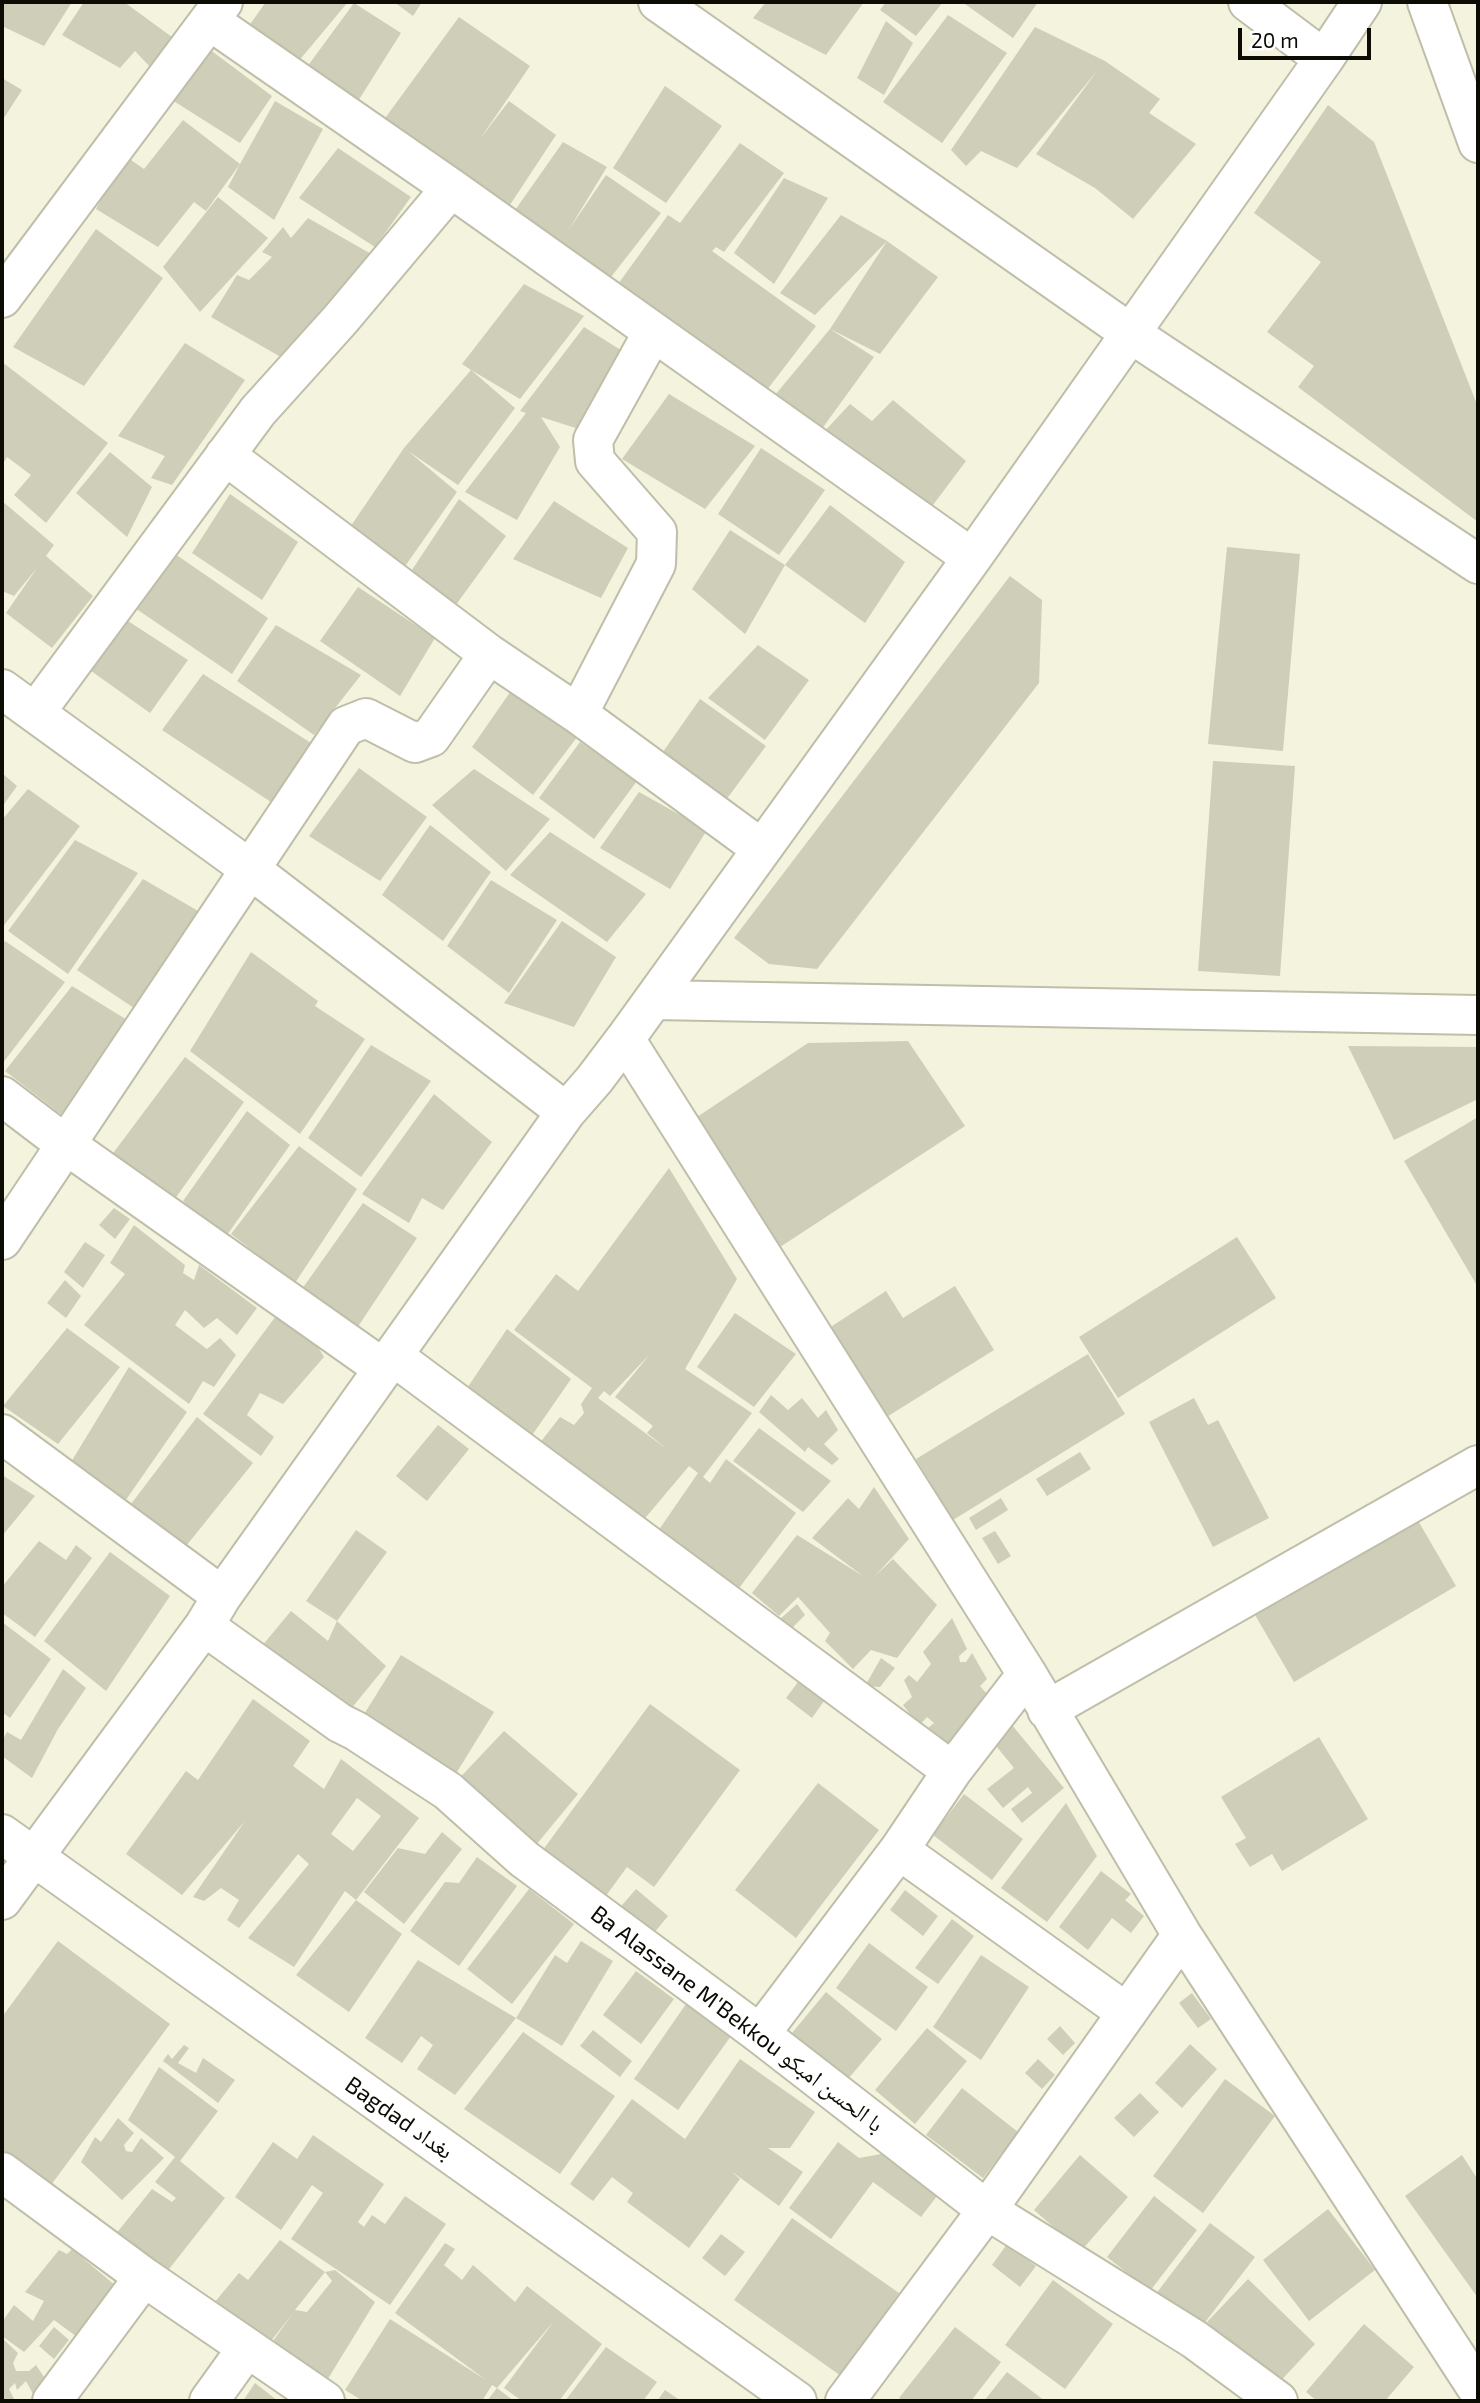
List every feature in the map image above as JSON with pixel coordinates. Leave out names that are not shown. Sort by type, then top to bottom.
[{"type":"street","points":[[657,2],[1130,333],[1478,564]]},
{"type":"street","points":[[1248,2],[1324,59]]},
{"type":"street","points":[[2,1900],[213,1611],[566,1112],[594,1080],[654,1000],[972,558],[1362,2]]},
{"type":"street","points":[[1427,2],[1478,143]]},
{"type":"street","points":[[2,298],[216,11],[450,188],[972,558]]},
{"type":"street","points":[[36,713],[258,411],[340,320],[450,188]]},
{"type":"street","points":[[578,714],[656,564],[657,532],[595,461],[593,440],[653,332]]},
{"type":"street","points":[[225,456],[489,654],[578,714],[762,849]]},
{"type":"street","points":[[2,1240],[346,726],[366,718],[415,743],[431,737],[489,654]]},
{"type":"street","points":[[2,688],[250,869],[566,1112]]},
{"type":"street","points":[[654,1000],[1478,1015]]},
{"type":"street","points":[[625,1039],[1027,1674],[1182,1935],[1478,2390]]},
{"type":"street","points":[[2,1096],[65,1144],[388,1363],[952,1771]]},
{"type":"street","name":"Ba Alassane M'Bekkou با الحسن امبكو","points":[[2,1434],[213,1611],[340,1723],[449,1791],[524,1859],[760,2034],[987,2210],[1194,2339],[1278,2401]]},
{"type":"street","points":[[1047,1710],[1478,1465]]},
{"type":"street","points":[[760,2034],[899,1850],[952,1771],[1027,1674]]},
{"type":"street","name":"Bagdad بغداد","points":[[2,1834],[797,2401]]},
{"type":"street","points":[[899,1850],[1127,2013]]},
{"type":"street","points":[[845,2401],[987,2210],[1182,1935]]},
{"type":"street","points":[[2,2172],[144,2277],[325,2401]]},
{"type":"street","points":[[52,2401],[144,2277]]},
{"type":"street","points":[[209,2401],[247,2348]]},
{"type":"building","points":[[2,2],[72,2],[44,46],[2,26]]},
{"type":"building","points":[[84,2],[124,2],[172,37],[152,69],[135,51],[120,68],[62,35]]},
{"type":"building","points":[[266,2],[348,2],[292,69],[243,34]]},
{"type":"building","points":[[394,2],[422,2],[413,16]]},
{"type":"building","points":[[766,2],[864,2],[826,55],[753,18]]},
{"type":"building","points":[[886,2],[943,2],[916,36],[880,10]]},
{"type":"building","points":[[962,2],[1038,2],[1013,38]]},
{"type":"building","points":[[354,3],[401,33],[353,109],[304,71]]},
{"type":"building","points":[[948,15],[1007,53],[942,143],[883,102]]},
{"type":"building","points":[[459,17],[530,66],[480,139],[509,101],[556,135],[504,214],[383,121]]},
{"type":"building","points":[[886,21],[913,43],[884,95],[857,78]]},
{"type":"building","points":[[1035,27],[1105,61],[1160,99],[1149,113],[1196,144],[1133,219],[1095,188],[1036,154],[1097,71],[1017,168],[981,151],[966,166],[951,150]]},
{"type":"building","points":[[209,49],[272,96],[240,143],[172,100]]},
{"type":"building","points":[[2,78],[22,90],[2,121]]},
{"type":"building","points":[[665,86],[722,126],[666,203],[613,168]]},
{"type":"building","points":[[275,101],[323,129],[274,220],[228,187]]},
{"type":"building","points":[[1328,105],[1374,142],[1478,407],[1478,522],[1298,387],[1314,366],[1267,332],[1321,262],[1254,213]]},
{"type":"building","points":[[183,120],[240,164],[206,211],[194,202],[158,247],[96,209],[125,156],[144,169]]},
{"type":"building","points":[[563,142],[607,167],[568,231],[606,175],[661,213],[604,286],[506,223]]},
{"type":"building","points":[[740,143],[784,173],[724,252],[716,247],[712,251],[816,326],[760,399],[613,291],[668,215],[680,223]]},
{"type":"building","points":[[338,148],[411,197],[375,247],[299,198]]},
{"type":"building","points":[[784,178],[828,198],[774,284],[734,253]]},
{"type":"building","points":[[218,197],[268,238],[200,312],[163,267]]},
{"type":"building","points":[[841,215],[887,241],[815,315],[780,293]]},
{"type":"building","points":[[308,218],[373,255],[286,360],[211,317],[237,275],[249,280],[272,257],[262,252],[283,227],[291,238]]},
{"type":"building","points":[[96,229],[163,278],[84,386],[13,347]]},
{"type":"building","points":[[887,241],[938,277],[880,354],[830,329]]},
{"type":"building","points":[[524,284],[584,316],[520,399],[462,364]]},
{"type":"building","points":[[584,327],[632,357],[582,430],[541,417],[560,447],[517,520],[465,492],[526,413],[520,411]]},
{"type":"building","points":[[830,329],[874,357],[816,437],[770,401]]},
{"type":"building","points":[[185,343],[245,380],[172,485],[151,478],[165,456],[118,436]]},
{"type":"building","points":[[2,362],[108,443],[46,523],[14,495],[31,475],[7,457],[2,465]]},
{"type":"building","points":[[471,370],[515,408],[458,485],[408,451],[457,492],[399,575],[344,536],[404,448]]},
{"type":"building","points":[[669,394],[755,446],[705,509],[622,459]]},
{"type":"building","points":[[893,400],[966,461],[927,513],[823,433],[850,404],[872,421]]},
{"type":"building","points":[[761,448],[825,490],[779,555],[718,514]]},
{"type":"building","points":[[110,452],[152,487],[127,537],[76,493]]},
{"type":"building","points":[[230,494],[298,542],[262,600],[192,553]]},
{"type":"building","points":[[459,499],[506,536],[450,613],[406,579]]},
{"type":"building","points":[[2,501],[54,545],[46,556],[93,596],[52,648],[6,613],[37,568],[14,596],[2,591]]},
{"type":"building","points":[[554,501],[628,548],[601,598],[513,559]]},
{"type":"building","points":[[830,505],[905,562],[865,623],[785,565]]},
{"type":"building","points":[[730,530],[785,565],[745,634],[692,589]]},
{"type":"building","points":[[1227,547],[1300,554],[1283,751],[1208,744]]},
{"type":"building","points":[[175,554],[268,618],[232,674],[135,608]]},
{"type":"building","points":[[1010,576],[1042,600],[1039,683],[817,969],[769,964],[734,938]]},
{"type":"building","points":[[358,587],[435,638],[400,696],[320,641]]},
{"type":"building","points":[[128,621],[188,660],[150,713],[87,668]]},
{"type":"building","points":[[276,625],[361,675],[314,735],[237,681]]},
{"type":"building","points":[[758,645],[809,680],[765,740],[708,698]]},
{"type":"building","points":[[203,674],[322,750],[277,806],[162,730]]},
{"type":"building","points":[[513,688],[578,736],[533,795],[472,747]]},
{"type":"building","points":[[700,699],[766,746],[720,808],[658,759]]},
{"type":"building","points":[[580,742],[637,781],[594,839],[539,798]]},
{"type":"building","points":[[1213,761],[1295,766],[1280,976],[1198,971]]},
{"type":"building","points":[[359,768],[427,817],[380,881],[309,836]]},
{"type":"building","points":[[474,769],[550,819],[506,871],[432,805]]},
{"type":"building","points":[[2,773],[17,786],[2,807]]},
{"type":"building","points":[[28,789],[80,826],[2,928],[2,820]]},
{"type":"building","points":[[639,792],[707,830],[670,889],[600,848]]},
{"type":"building","points":[[430,825],[491,872],[443,941],[382,895]]},
{"type":"building","points":[[550,832],[646,894],[607,942],[510,875]]},
{"type":"building","points":[[75,840],[138,873],[68,974],[8,931]]},
{"type":"building","points":[[143,879],[205,915],[134,1008],[77,970]]},
{"type":"building","points":[[491,880],[557,920],[509,993],[447,946]]},
{"type":"building","points":[[562,921],[616,957],[574,1027],[504,1003]]},
{"type":"building","points":[[5,941],[65,982],[2,1064],[2,945]]},
{"type":"building","points":[[251,952],[318,1001],[315,1006],[365,1039],[300,1134],[190,1051]]},
{"type":"building","points":[[72,986],[132,1023],[67,1119],[5,1071]]},
{"type":"building","points":[[908,1041],[965,1126],[777,1249],[694,1119],[808,1043]]},
{"type":"building","points":[[371,1045],[431,1081],[361,1177],[308,1138]]},
{"type":"building","points":[[1348,1046],[1478,1047],[1478,1099],[1394,1140]]},
{"type":"building","points":[[185,1057],[244,1102],[172,1203],[108,1160]]},
{"type":"building","points":[[434,1094],[492,1142],[443,1210],[422,1198],[409,1223],[362,1194]]},
{"type":"building","points":[[247,1111],[290,1145],[225,1238],[183,1201]]},
{"type":"building","points":[[1478,1117],[1478,1283],[1476,1284],[1404,1161]]},
{"type":"building","points":[[299,1146],[357,1189],[295,1283],[231,1234]]},
{"type":"building","points":[[669,1168],[737,1279],[685,1369],[752,1413],[703,1477],[710,1483],[726,1459],[796,1513],[733,1596],[656,1534],[698,1473],[689,1466],[636,1529],[532,1453],[560,1417],[574,1425],[584,1413],[581,1404],[592,1388],[514,1330],[556,1274],[578,1291]],"holes":[[[650,1354],[615,1397],[653,1426],[647,1433],[668,1450],[598,1398],[604,1391],[610,1396]]]},
{"type":"building","points":[[363,1203],[417,1238],[357,1328],[302,1289]]},
{"type":"building","points":[[114,1208],[130,1219],[115,1239],[99,1225]]},
{"type":"building","points":[[134,1225],[185,1265],[183,1273],[194,1280],[199,1265],[257,1308],[237,1335],[217,1318],[204,1328],[185,1310],[175,1325],[207,1349],[220,1338],[236,1355],[214,1387],[203,1381],[189,1404],[84,1325],[125,1274],[110,1263]]},
{"type":"building","points":[[1237,1237],[1276,1298],[1118,1398],[1079,1337]]},
{"type":"building","points":[[85,1242],[105,1255],[83,1288],[64,1272]]},
{"type":"building","points":[[65,1280],[81,1296],[66,1318],[47,1303]]},
{"type":"building","points":[[955,1286],[994,1350],[885,1418],[829,1328],[886,1291],[903,1318]]},
{"type":"building","points":[[735,1313],[796,1354],[754,1407],[697,1367]]},
{"type":"building","points":[[276,1316],[316,1344],[324,1357],[283,1404],[260,1393],[247,1415],[274,1437],[261,1456],[203,1414]]},
{"type":"building","points":[[67,1328],[120,1367],[58,1444],[3,1406]]},
{"type":"building","points":[[507,1329],[571,1379],[526,1444],[461,1397]]},
{"type":"building","points":[[1088,1354],[1125,1414],[953,1520],[916,1459]]},
{"type":"building","points":[[129,1367],[187,1412],[123,1504],[71,1462]]},
{"type":"building","points":[[771,1395],[788,1410],[802,1398],[818,1418],[826,1410],[838,1430],[824,1444],[839,1459],[832,1465],[808,1447],[805,1452],[759,1412]]},
{"type":"building","points":[[1194,1398],[1208,1425],[1218,1420],[1269,1518],[1213,1547],[1149,1422]]},
{"type":"building","points":[[197,1417],[253,1463],[182,1551],[128,1508]]},
{"type":"building","points":[[438,1425],[469,1449],[427,1501],[396,1476]]},
{"type":"building","points":[[759,1428],[831,1481],[803,1512],[733,1461]]},
{"type":"building","points":[[1080,1452],[1091,1469],[1047,1496],[1036,1479]]},
{"type":"building","points":[[2,1475],[35,1496],[2,1536]]},
{"type":"building","points":[[874,1487],[909,1539],[875,1576],[893,1559],[937,1605],[897,1658],[871,1650],[853,1669],[825,1641],[830,1633],[798,1597],[779,1616],[752,1593],[797,1535],[863,1576],[812,1538],[848,1498],[859,1509]]},
{"type":"building","points":[[1001,1498],[1008,1510],[976,1530],[969,1518]]},
{"type":"building","points":[[1413,1512],[1456,1586],[1294,1682],[1251,1608]]},
{"type":"building","points":[[356,1530],[387,1552],[337,1621],[306,1601]]},
{"type":"building","points":[[995,1531],[1011,1556],[998,1564],[982,1538]]},
{"type":"building","points":[[39,1541],[66,1560],[76,1545],[92,1558],[35,1637],[2,1613],[2,1587]]},
{"type":"building","points":[[110,1552],[170,1596],[106,1691],[44,1641]]},
{"type":"building","points":[[797,1604],[805,1615],[791,1629],[779,1620]]},
{"type":"building","points":[[291,1611],[328,1641],[337,1621],[386,1666],[341,1721],[256,1653]]},
{"type":"building","points":[[952,1618],[967,1649],[959,1656],[960,1662],[966,1662],[972,1653],[987,1679],[980,1686],[995,1703],[954,1755],[923,1732],[934,1723],[927,1717],[919,1726],[903,1705],[912,1697],[904,1680],[909,1675],[917,1682],[931,1664],[923,1652]]},
{"type":"building","points":[[2,1622],[51,1659],[10,1718],[2,1712]]},
{"type":"building","points":[[401,1655],[494,1712],[449,1785],[356,1727]]},
{"type":"building","points":[[881,1658],[895,1668],[880,1687],[865,1686]]},
{"type":"building","points":[[63,1669],[86,1688],[58,1729],[32,1778],[2,1756],[2,1741],[7,1732],[21,1740]]},
{"type":"building","points":[[798,1682],[824,1701],[812,1718],[786,1698]]},
{"type":"building","points":[[253,1699],[310,1741],[293,1766],[324,1789],[341,1759],[419,1818],[356,1900],[345,1891],[294,1967],[248,1938],[309,1864],[298,1854],[239,1928],[227,1920],[239,1900],[221,1888],[204,1901],[193,1897],[245,1821],[182,1895],[126,1854],[186,1771],[198,1780]],"holes":[[[357,1798],[381,1816],[353,1851],[331,1834]]]},
{"type":"building","points":[[650,1704],[740,1770],[654,1887],[627,1867],[600,1904],[537,1858]]},
{"type":"building","points":[[1012,1725],[1064,1788],[1022,1823],[1011,1809],[1032,1793],[1028,1787],[1003,1808],[987,1789],[1014,1768],[992,1741]]},
{"type":"building","points":[[504,1731],[578,1794],[527,1856],[451,1787]]},
{"type":"building","points":[[1319,1737],[1368,1819],[1282,1871],[1272,1854],[1250,1867],[1235,1844],[1246,1838],[1221,1797]]},
{"type":"building","points":[[818,1783],[879,1830],[796,1938],[735,1890]]},
{"type":"building","points":[[964,1794],[1023,1839],[992,1880],[933,1835]]},
{"type":"building","points":[[1066,1803],[1097,1856],[1047,1922],[1001,1888]]},
{"type":"building","points":[[442,1832],[462,1849],[404,1924],[364,1892],[398,1848],[425,1854]]},
{"type":"building","points":[[477,1857],[517,1886],[459,1966],[410,1931],[445,1882],[459,1883]]},
{"type":"building","points":[[1101,1871],[1131,1894],[1125,1900],[1144,1916],[1131,1933],[1112,1918],[1088,1950],[1059,1927]]},
{"type":"building","points":[[529,1889],[574,1924],[512,2004],[467,1969]]},
{"type":"building","points":[[636,1889],[668,1916],[649,1939],[617,1911]]},
{"type":"building","points":[[905,1890],[938,1916],[923,1936],[890,1910]]},
{"type":"building","points":[[356,1900],[402,1934],[349,2012],[296,1975]]},
{"type":"building","points":[[952,1919],[974,1936],[938,1984],[915,1968]]},
{"type":"building","points":[[58,1941],[170,2024],[51,2185],[2,2149],[2,2017]]},
{"type":"building","points":[[581,1941],[613,1961],[562,2046],[516,2018],[555,1955],[567,1963]]},
{"type":"building","points":[[869,1943],[928,1987],[896,2031],[836,1988]]},
{"type":"building","points":[[981,1955],[1029,1987],[981,2060],[933,2027]]},
{"type":"building","points":[[418,1960],[516,2018],[455,2095],[417,2069],[433,2045],[421,2036],[402,2063],[365,2038]]},
{"type":"building","points":[[636,1971],[674,1999],[641,2044],[603,2015]]},
{"type":"building","points":[[826,1992],[882,2039],[848,2079],[792,2033]]},
{"type":"building","points":[[1192,1993],[1211,2019],[1198,2028],[1179,2003]]},
{"type":"building","points":[[686,2004],[731,2036],[678,2110],[634,2079]]},
{"type":"building","points":[[1060,2026],[1075,2043],[1063,2055],[1047,2039]]},
{"type":"building","points":[[927,2028],[967,2061],[915,2124],[875,2090]]},
{"type":"building","points":[[593,2030],[632,2061],[620,2077],[580,2046]]},
{"type":"building","points":[[523,2032],[615,2096],[560,2174],[464,2109]]},
{"type":"building","points":[[1190,2044],[1217,2069],[1182,2108],[1155,2083]]},
{"type":"building","points":[[184,2045],[189,2048],[178,2063],[196,2073],[203,2058],[235,2080],[218,2103],[163,2061],[168,2054],[172,2059]]},
{"type":"building","points":[[740,2059],[815,2112],[790,2148],[768,2148],[803,2172],[779,2206],[731,2171],[740,2179],[689,2248],[627,2202],[633,2193],[612,2177],[593,2201],[570,2184],[632,2099],[685,2139]]},
{"type":"building","points":[[1038,2059],[1055,2075],[1042,2089],[1025,2073]]},
{"type":"building","points":[[159,2067],[218,2111],[180,2161],[225,2198],[162,2278],[111,2240],[152,2189],[172,2202],[176,2198],[155,2182],[175,2157],[128,2120]]},
{"type":"building","points":[[1225,2079],[1275,2116],[1203,2213],[1153,2176]]},
{"type":"building","points":[[962,2088],[1018,2132],[983,2178],[926,2135]]},
{"type":"building","points":[[1140,2093],[1159,2112],[1134,2137],[1114,2118]]},
{"type":"building","points":[[118,2118],[134,2133],[124,2145],[126,2151],[132,2152],[141,2138],[164,2158],[122,2200],[81,2162],[95,2137],[101,2142]]},
{"type":"building","points":[[313,2135],[384,2184],[358,2222],[364,2227],[372,2215],[385,2224],[405,2196],[446,2224],[390,2305],[291,2239],[323,2193],[312,2185],[281,2230],[235,2197],[273,2142],[297,2159]]},
{"type":"building","points":[[838,2142],[859,2158],[881,2154],[937,2196],[921,2217],[873,2182],[831,2239],[789,2208]]},
{"type":"building","points":[[1080,2155],[1128,2197],[1081,2251],[1034,2210]]},
{"type":"building","points":[[1462,2155],[1478,2180],[1478,2298],[1405,2196]]},
{"type":"building","points":[[1154,2196],[1197,2230],[1150,2291],[1107,2257]]},
{"type":"building","points":[[1328,2209],[1375,2270],[1309,2321],[1263,2260]]},
{"type":"building","points":[[792,2218],[899,2293],[841,2376],[734,2300]]},
{"type":"building","points":[[1210,2223],[1255,2257],[1200,2329],[1155,2295]]},
{"type":"building","points":[[721,2234],[745,2252],[725,2276],[702,2258]]},
{"type":"building","points":[[280,2240],[325,2272],[335,2270],[375,2302],[326,2382],[268,2348],[293,2313],[264,2350],[209,2309],[239,2273],[248,2280]],"holes":[[[325,2272],[332,2281],[307,2312],[295,2310]]]},
{"type":"building","points":[[445,2243],[455,2249],[444,2265],[462,2280],[473,2265],[515,2302],[527,2286],[602,2344],[559,2401],[522,2401],[504,2388],[554,2321],[497,2388],[492,2385],[482,2401],[363,2401],[345,2390],[390,2319],[486,2380],[395,2313]]},
{"type":"building","points":[[1007,2244],[1036,2266],[1020,2287],[992,2265]]},
{"type":"building","points":[[72,2249],[116,2286],[84,2342],[54,2320],[24,2352],[2,2336],[2,2322],[14,2305],[33,2321],[44,2301],[25,2292],[59,2250],[67,2254]]},
{"type":"building","points":[[1248,2279],[1315,2344],[1275,2387],[1207,2322]]},
{"type":"building","points":[[1053,2280],[1113,2324],[1065,2389],[1005,2345]]},
{"type":"building","points":[[1364,2324],[1414,2367],[1385,2401],[1317,2401],[1306,2392]]},
{"type":"building","points":[[54,2327],[69,2340],[54,2359],[39,2346]]},
{"type":"building","points":[[955,2327],[1001,2362],[971,2401],[904,2401],[899,2398]]},
{"type":"building","points":[[2,2338],[18,2353],[13,2363],[16,2371],[29,2371],[36,2365],[44,2377],[33,2394],[26,2381],[17,2390],[15,2383],[9,2389],[14,2399],[2,2401]]},
{"type":"building","points":[[606,2347],[657,2382],[643,2401],[565,2401]]},
{"type":"building","points":[[1007,2372],[1045,2401],[984,2401]]},
{"type":"building","points":[[255,2383],[278,2401],[243,2401]]},
{"type":"building","points":[[497,2388],[514,2401],[487,2401]]},
{"type":"building","points":[[665,2390],[681,2401],[657,2401]]}]
